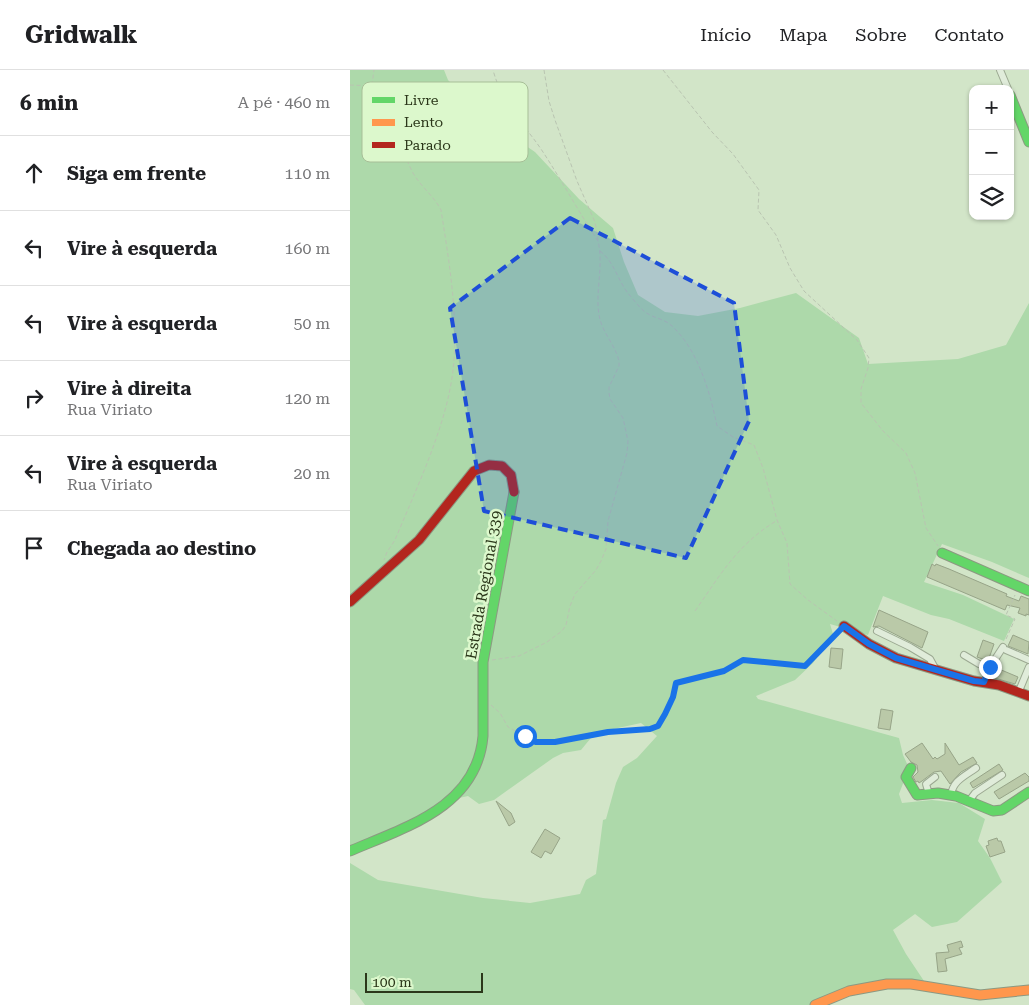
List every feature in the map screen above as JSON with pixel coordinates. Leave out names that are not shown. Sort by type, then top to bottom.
[{"type":"main road","points":[[1014,105],[1029,142]]},
{"type":"main road","name":"Estrada Regional 339","points":[[350,602],[419,540],[474,471],[491,464],[497,465],[509,472],[514,484],[514,492],[483,662],[481,696],[483,737],[481,755],[472,776],[461,792],[449,802],[431,814],[350,851]]},
{"type":"main road","points":[[942,553],[1029,592]]},
{"type":"main road","points":[[844,626],[869,644],[896,658],[1019,691],[1029,696]]},
{"type":"main road","points":[[911,768],[906,777],[917,795],[938,793],[969,801],[993,811],[1002,810],[1029,792]]},
{"type":"main road","points":[[815,1005],[843,994],[890,984],[910,984],[978,995],[1005,994],[1029,990]]},
{"type":"street","points":[[1000,70],[1006,85]]},
{"type":"street","points":[[877,632],[910,647],[930,659],[936,670]]},
{"type":"street","points":[[984,682],[990,667],[1004,649],[1029,660]]},
{"type":"street","points":[[964,655],[979,664],[990,667]]},
{"type":"street","points":[[1019,691],[1029,667]]},
{"type":"street","points":[[951,796],[951,788],[956,782],[976,768]]},
{"type":"street","points":[[969,801],[975,793],[1002,775]]},
{"type":"street","points":[[929,794],[926,784],[935,777]]},
{"type":"path","points":[[483,662],[519,656],[547,642],[562,631],[566,625],[575,594],[596,570],[606,549],[608,521],[624,467],[628,441],[623,418],[610,399],[609,393],[609,387],[619,361],[602,329],[599,316],[600,251],[595,222],[577,181],[555,120],[544,70]]},
{"type":"path","points":[[663,70],[712,132],[733,154],[758,190],[758,210],[776,235],[790,268],[804,291],[856,340],[869,358],[868,368],[861,389],[861,403],[884,431],[906,453],[915,473],[926,528],[942,553]]},
{"type":"path","points":[[528,131],[541,148],[598,241]]},
{"type":"path","points":[[384,571],[383,563],[386,552],[396,540],[438,431],[453,370],[455,327],[441,210],[437,202],[425,190],[413,173],[408,162]]},
{"type":"path","points":[[481,696],[500,713],[508,726],[536,742],[555,742],[608,732],[650,729],[658,726],[665,714],[673,697],[676,683],[724,671],[743,660],[805,666],[844,626],[808,600],[790,584],[786,543],[754,445],[733,437],[716,426],[710,397],[686,342],[670,324],[645,312],[626,291],[612,263],[600,251]]},
{"type":"path","points":[[695,611],[731,559],[759,532],[777,520]]},
{"type":"path","points":[[1004,649],[1015,619],[1006,615],[1018,586]]},
{"type":"highlighted area","points":[[570,218],[734,303],[749,421],[686,558],[484,511],[450,308]]},
{"type":"green space","points":[[350,70],[444,70],[450,82],[362,82],[362,162],[528,162],[528,147],[535,152],[579,199],[613,228],[624,262],[638,295],[665,312],[698,316],[740,308],[796,293],[859,338],[868,364],[958,359],[1006,345],[1029,303],[1029,578],[942,544],[924,582],[963,595],[1014,619],[1004,641],[883,596],[868,635],[830,624],[833,634],[813,663],[795,680],[756,696],[758,699],[899,738],[903,755],[909,768],[899,794],[902,803],[932,800],[959,803],[985,819],[978,841],[990,858],[1002,882],[957,922],[932,927],[915,914],[893,930],[926,984],[872,989],[820,1005],[365,1005],[354,990],[350,989],[350,863],[378,880],[483,898],[530,903],[580,894],[586,880],[596,874],[603,820],[606,819],[616,783],[623,767],[637,758],[657,736],[641,723],[595,733],[581,750],[563,753],[553,758],[494,800],[479,804],[468,796],[459,798],[350,854]]},
{"type":"building","points":[[932,564],[949,569],[1019,601],[1021,596],[1029,599],[1029,615],[1026,614],[1026,616],[1018,613],[1020,608],[1007,605],[1005,610],[927,577]]},
{"type":"building","points":[[879,610],[928,632],[922,648],[879,626],[873,627]]},
{"type":"building","points":[[1013,635],[1029,642],[1028,654],[1008,646]]},
{"type":"building","points":[[983,640],[994,644],[988,661],[977,657]]},
{"type":"building","points":[[831,648],[843,649],[841,669],[829,667]]},
{"type":"building","points":[[999,669],[1018,677],[1015,684],[995,678]]},
{"type":"building","points":[[881,709],[893,711],[890,730],[878,728]]},
{"type":"building","points":[[922,743],[933,759],[935,757],[937,759],[945,754],[945,743],[959,765],[973,757],[977,763],[961,772],[950,784],[941,771],[934,772],[919,783],[918,781],[916,782],[913,777],[918,772],[917,765],[911,762],[905,754]]},
{"type":"building","points":[[999,764],[1003,770],[973,788],[970,783]]},
{"type":"building","points":[[1025,773],[1029,777],[1029,781],[999,799],[994,792]]},
{"type":"building","points":[[496,801],[511,813],[515,822],[509,826]]},
{"type":"building","points":[[545,829],[560,838],[551,854],[545,851],[541,858],[531,852]]},
{"type":"building","points":[[997,838],[998,841],[1001,841],[1005,852],[990,857],[986,846],[989,845],[988,841]]},
{"type":"building","points":[[961,941],[963,947],[959,948],[962,954],[945,959],[947,971],[938,972],[936,953],[949,952],[947,945]]},
{"type":"traffic: fast","points":[[1014,105],[1029,142]]},
{"type":"traffic: fast","points":[[350,851],[394,833],[435,811],[453,797],[468,781],[478,760],[483,736],[483,662],[514,492]]},
{"type":"traffic: fast","points":[[942,553],[1029,591]]},
{"type":"traffic: fast","points":[[911,768],[906,777],[917,795],[938,793],[956,796],[993,811],[1002,810],[1029,792]]},
{"type":"traffic: slow","points":[[815,1005],[849,991],[887,984],[911,984],[980,995],[1029,990]]},
{"type":"traffic: jam","points":[[350,602],[419,540],[474,471],[489,465],[502,466],[511,475],[514,492]]},
{"type":"traffic: jam","points":[[844,626],[869,644],[896,658],[974,681],[999,685],[1029,696]]},
{"type":"route","points":[[525,736],[536,742],[555,742],[608,732],[650,729],[658,726],[665,714],[673,697],[676,683],[724,671],[743,660],[805,666],[844,626],[869,644],[896,658],[934,670],[984,682],[990,667]]}]
